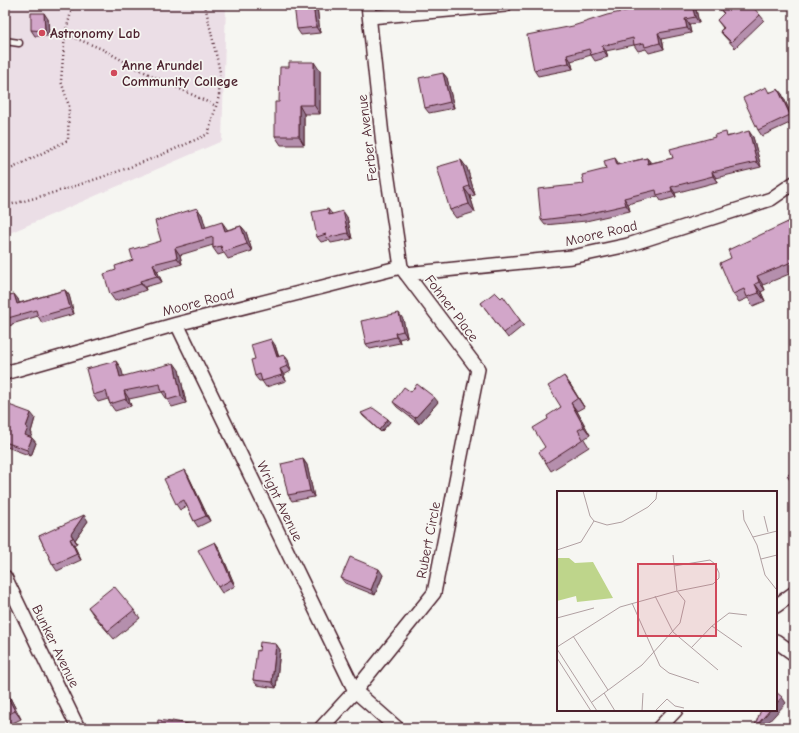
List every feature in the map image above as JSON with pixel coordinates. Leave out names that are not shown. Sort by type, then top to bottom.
[{"type":"street","points":[[369,11],[505,5]]},
{"type":"street","name":"Ferber Avenue","points":[[369,11],[383,145],[403,270]]},
{"type":"street","name":"Moore Road","points":[[5,373],[177,324],[403,270],[572,257],[628,245],[770,199],[794,183]]},
{"type":"street","name":"Fohner Place","points":[[403,270],[478,369]]},
{"type":"street","name":"Wright Avenue","points":[[177,324],[354,691]]},
{"type":"street","name":"Rubert Circle","points":[[321,728],[354,691],[434,593],[478,369]]},
{"type":"street","name":"Bunker Avenue","points":[[5,577],[78,728]]},
{"type":"street","points":[[777,605],[794,593]]},
{"type":"street","points":[[777,641],[794,654]]},
{"type":"street","points":[[354,691],[397,728]]},
{"type":"street","points":[[660,728],[675,711]]},
{"type":"lane","points":[[5,41],[19,43]]},
{"type":"path","points":[[5,172],[68,140],[69,106],[61,80],[65,34],[72,9],[76,5]]},
{"type":"path","points":[[5,206],[101,177],[180,147],[208,134],[219,96],[220,72],[205,5]]},
{"type":"path","points":[[65,34],[102,49],[136,68],[216,106]]},
{"type":"shaded area","name":"Anne Arundel Community College","points":[[5,5],[226,5],[222,141],[5,235]]},
{"type":"building","points":[[294,5],[313,5],[316,27],[297,29]]},
{"type":"building","points":[[634,5],[692,5],[695,17],[685,19],[687,28],[658,33],[660,43],[645,47],[644,43],[634,45],[633,38],[602,46],[604,51],[591,55],[589,49],[567,55],[569,63],[534,70],[527,35],[573,26],[607,15],[635,9]]},
{"type":"building","points":[[720,5],[751,5],[760,15],[731,42],[720,31],[724,28],[717,20],[724,13],[718,7]]},
{"type":"building","points":[[31,13],[44,13],[45,31],[31,30]]},
{"type":"building","points":[[289,62],[314,62],[314,105],[299,105],[299,136],[275,136],[275,102],[279,102],[280,67],[289,67]]},
{"type":"building","points":[[443,73],[450,102],[425,108],[419,78]]},
{"type":"building","points":[[766,87],[769,93],[778,89],[790,115],[758,130],[743,98]]},
{"type":"building","points":[[749,131],[757,162],[712,172],[713,176],[671,187],[672,191],[657,195],[656,190],[624,198],[626,205],[582,215],[541,220],[538,189],[584,184],[582,175],[606,169],[604,161],[615,158],[617,165],[647,158],[648,164],[673,158],[670,149],[715,137],[714,135],[726,132],[727,137]]},
{"type":"building","points":[[461,160],[469,186],[464,188],[469,204],[450,210],[437,167]]},
{"type":"building","points":[[197,208],[203,228],[222,222],[225,231],[241,226],[247,244],[223,252],[221,246],[213,248],[213,237],[175,248],[177,258],[153,264],[157,276],[140,281],[141,284],[110,294],[104,274],[116,270],[115,266],[133,260],[130,250],[161,241],[155,221]]},
{"type":"building","points":[[328,209],[329,215],[343,211],[348,233],[327,238],[326,234],[317,237],[312,212]]},
{"type":"building","points":[[788,222],[794,235],[794,261],[757,276],[759,282],[755,284],[759,293],[747,297],[744,289],[733,294],[720,263],[731,258],[728,250]]},
{"type":"building","points":[[65,290],[70,308],[38,317],[36,310],[8,318],[8,320],[5,321],[5,296],[14,294],[17,304]]},
{"type":"building","points":[[495,292],[501,298],[503,296],[520,320],[504,333],[481,303]]},
{"type":"building","points":[[399,313],[403,331],[395,333],[396,337],[366,344],[361,321]]},
{"type":"building","points":[[271,339],[277,357],[284,355],[287,366],[280,369],[282,375],[262,381],[260,374],[255,376],[251,360],[255,359],[251,345]]},
{"type":"building","points":[[116,361],[120,377],[174,363],[181,396],[167,400],[166,391],[162,392],[160,384],[124,391],[126,399],[110,404],[106,391],[93,395],[86,369]]},
{"type":"building","points":[[564,376],[578,398],[571,403],[584,427],[578,430],[583,439],[546,463],[539,452],[545,447],[533,428],[548,419],[547,416],[561,407],[548,386]]},
{"type":"building","points":[[417,384],[434,397],[415,418],[393,402],[404,387],[411,392]]},
{"type":"building","points":[[9,405],[31,413],[25,435],[32,438],[27,450],[5,442],[7,422],[5,421],[5,416]]},
{"type":"building","points":[[373,408],[388,419],[379,430],[361,413]]},
{"type":"building","points":[[303,459],[310,491],[288,495],[281,464]]},
{"type":"building","points":[[185,470],[206,516],[194,521],[184,500],[176,504],[164,479]]},
{"type":"building","points":[[794,470],[794,485],[787,476]]},
{"type":"building","points":[[84,515],[71,534],[73,538],[70,539],[77,554],[53,565],[39,536]]},
{"type":"building","points":[[215,542],[231,580],[218,587],[198,550]]},
{"type":"building","points":[[350,557],[379,569],[371,590],[341,578]]},
{"type":"building","points":[[114,586],[134,610],[108,631],[88,607]]},
{"type":"building","points":[[260,642],[276,644],[272,682],[253,680],[257,650],[259,651]]},
{"type":"building","points":[[5,692],[15,711],[5,716]]},
{"type":"building","points":[[777,693],[782,697],[777,703]]},
{"type":"building","points":[[761,711],[769,711],[756,726],[755,725]]},
{"type":"building","points":[[158,720],[194,725],[193,728],[157,728]]},
{"type":"place","name":"Astronomy Lab","points":[[42,33]]},
{"type":"place","name":"Anne Arundel Community College","points":[[114,73]]}]
